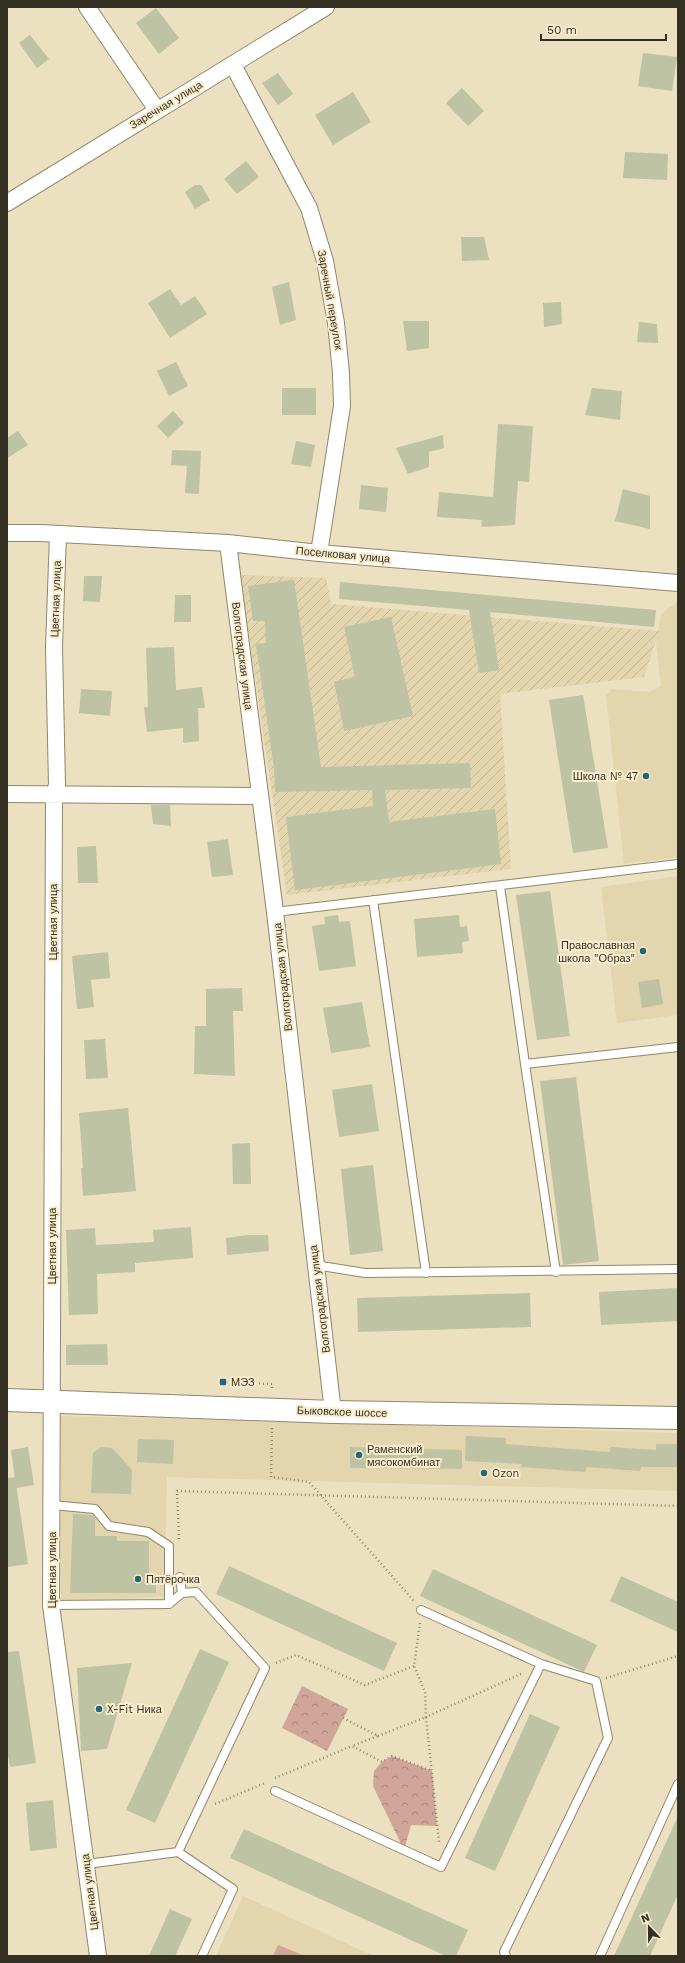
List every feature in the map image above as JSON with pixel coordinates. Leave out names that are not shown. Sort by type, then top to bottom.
[{"type":"main road","name":"Быковское шоссе","points":[[7,1400],[333,1412],[678,1418]]},
{"type":"street","points":[[87,7],[157,110]]},
{"type":"street","name":"Заречная улица","points":[[7,203],[326,7]]},
{"type":"street","name":"Заречный переулок","points":[[233,65],[309,208],[325,260],[336,323],[341,373],[342,406],[319,553]]},
{"type":"street","name":"Поселковая улица","points":[[7,533],[58,534],[228,543],[319,553],[678,584]]},
{"type":"street","name":"Цветная улица","points":[[58,534],[54,647],[57,785],[54,794],[51,1605],[87,1864],[98,1956]]},
{"type":"street","name":"Волгоградская улица","points":[[228,543],[259,796],[275,912],[333,1412]]},
{"type":"street","points":[[7,794],[259,796]]},
{"type":"lane","points":[[275,912],[678,864]]},
{"type":"lane","points":[[500,886],[556,1272]]},
{"type":"lane","points":[[373,900],[426,1273]]},
{"type":"lane","points":[[525,1064],[678,1046]]},
{"type":"lane","points":[[316,1265],[365,1273],[556,1272],[678,1269]]},
{"type":"lane","points":[[52,1505],[95,1509],[110,1526],[148,1532],[169,1546],[169,1604]]},
{"type":"lane","points":[[180,1577],[182,1593]]},
{"type":"lane","points":[[51,1605],[169,1604],[182,1593],[196,1592],[265,1668],[178,1852]]},
{"type":"lane","points":[[421,1610],[541,1664],[596,1681],[608,1738],[504,1952],[506,1956]]},
{"type":"lane","points":[[275,1792],[441,1867],[541,1664]]},
{"type":"lane","points":[[600,1956],[678,1784]]},
{"type":"lane","points":[[87,1864],[178,1852],[233,1889],[202,1956]]},
{"type":"path","points":[[223,1382],[272,1384],[271,1477],[309,1482],[421,1610],[414,1666],[425,1692],[426,1717],[441,1867]]},
{"type":"path","points":[[179,1546],[177,1491],[678,1506]]},
{"type":"path","points":[[265,1668],[296,1655],[365,1685],[414,1666]]},
{"type":"path","points":[[596,1681],[678,1656]]},
{"type":"path","points":[[432,1771],[392,1756],[382,1762],[352,1746],[426,1717],[541,1664]]},
{"type":"path","points":[[343,1718],[378,1736]]},
{"type":"shaded area","points":[[240,575],[326,578],[331,604],[659,631],[644,677],[500,694],[511,869],[287,895]]},
{"type":"shaded area","name":"Школа № 47","points":[[678,601],[678,857],[624,864],[606,695],[612,689],[649,692],[661,686],[656,644],[661,614]]},
{"type":"shaded area","name":"Православная школа \"Образ\"","points":[[678,876],[678,1015],[617,1023],[601,887]]},
{"type":"shaded area","points":[[61,1416],[678,1433],[678,1491],[167,1477],[164,1597],[61,1601]]},
{"type":"shaded area","points":[[243,1896],[374,1956],[216,1956]]},
{"type":"green space","points":[[302,1686],[348,1709],[327,1751],[282,1728]]},
{"type":"green space","points":[[392,1756],[432,1771],[437,1826],[411,1825],[404,1850],[373,1786],[374,1771],[382,1762]]},
{"type":"green space","points":[[278,1945],[305,1956],[273,1956]]},
{"type":"building","points":[[156,8],[179,38],[159,54],[136,23]]},
{"type":"building","points":[[30,35],[49,59],[37,68],[19,43]]},
{"type":"building","points":[[643,53],[677,57],[672,91],[638,86]]},
{"type":"building","points":[[278,73],[293,94],[278,105],[262,83]]},
{"type":"building","points":[[462,88],[484,111],[468,126],[446,103]]},
{"type":"building","points":[[353,92],[371,122],[333,145],[315,115]]},
{"type":"building","points":[[625,152],[668,154],[667,180],[623,178]]},
{"type":"building","points":[[246,161],[259,177],[237,194],[224,179]]},
{"type":"building","points":[[195,185],[201,185],[210,200],[195,209],[185,192]]},
{"type":"building","points":[[461,237],[484,237],[489,260],[462,261]]},
{"type":"building","points":[[289,282],[296,320],[280,325],[272,287]]},
{"type":"building","points":[[170,289],[181,305],[195,296],[207,314],[170,338],[148,303]]},
{"type":"building","points":[[561,302],[562,324],[544,327],[543,303]]},
{"type":"building","points":[[403,321],[429,321],[429,348],[407,351]]},
{"type":"building","points":[[639,322],[657,324],[658,343],[637,342]]},
{"type":"building","points":[[176,362],[188,386],[169,396],[157,371]]},
{"type":"building","points":[[282,388],[316,388],[316,415],[282,415]]},
{"type":"building","points":[[592,388],[622,391],[620,420],[585,415]]},
{"type":"building","points":[[173,411],[184,423],[168,438],[157,426]]},
{"type":"building","points":[[498,424],[533,426],[529,482],[518,481],[515,525],[481,527],[482,520],[437,517],[439,492],[493,497]]},
{"type":"building","points":[[18,431],[28,445],[7,458],[7,438]]},
{"type":"building","points":[[443,435],[444,448],[429,452],[429,467],[408,474],[396,448]]},
{"type":"building","points":[[296,441],[315,445],[311,467],[291,464]]},
{"type":"building","points":[[172,450],[201,451],[199,494],[185,493],[187,466],[171,465]]},
{"type":"building","points":[[361,485],[388,488],[386,512],[359,509]]},
{"type":"building","points":[[623,489],[650,496],[650,529],[615,521]]},
{"type":"building","points":[[84,576],[102,576],[100,602],[83,601]]},
{"type":"building","points":[[294,580],[321,767],[470,763],[471,788],[385,790],[389,822],[495,809],[501,864],[295,890],[286,817],[373,806],[372,790],[275,792],[274,768],[256,644],[266,643],[265,621],[253,621],[248,586]]},
{"type":"building","points":[[340,582],[656,610],[654,627],[490,612],[499,670],[479,673],[469,610],[339,599]]},
{"type":"building","points":[[175,595],[191,595],[191,622],[174,622]]},
{"type":"building","points":[[391,617],[413,716],[344,731],[334,682],[355,677],[344,627]]},
{"type":"building","points":[[174,647],[176,690],[202,687],[205,708],[198,708],[199,741],[183,743],[183,728],[147,732],[144,707],[148,707],[146,648]]},
{"type":"building","points":[[81,689],[112,691],[110,716],[79,713]]},
{"type":"building","points":[[583,695],[608,848],[573,853],[549,700]]},
{"type":"building","points":[[151,805],[170,805],[171,826],[153,824]]},
{"type":"building","points":[[228,839],[233,875],[212,877],[207,842]]},
{"type":"building","points":[[96,846],[98,883],[78,883],[77,847]]},
{"type":"building","points":[[550,891],[570,1036],[537,1040],[516,895]]},
{"type":"building","points":[[338,915],[339,922],[350,921],[356,966],[319,971],[312,926],[325,924],[324,917]]},
{"type":"building","points":[[459,915],[460,927],[467,926],[469,941],[462,942],[463,953],[417,957],[414,919]]},
{"type":"building","points":[[108,952],[110,978],[91,980],[94,1007],[77,1009],[72,956]]},
{"type":"building","points":[[659,979],[663,1004],[642,1008],[638,982]]},
{"type":"building","points":[[242,988],[243,1011],[233,1011],[235,1076],[194,1074],[195,1026],[206,1026],[206,989]]},
{"type":"building","points":[[362,1002],[370,1047],[331,1053],[323,1008]]},
{"type":"building","points":[[105,1039],[108,1078],[86,1079],[84,1040]]},
{"type":"building","points":[[576,1077],[599,1261],[563,1265],[540,1081]]},
{"type":"building","points":[[372,1084],[379,1131],[339,1137],[332,1090]]},
{"type":"building","points":[[128,1108],[136,1191],[83,1196],[81,1168],[83,1168],[79,1113]]},
{"type":"building","points":[[250,1143],[251,1184],[233,1184],[232,1144]]},
{"type":"building","points":[[373,1165],[383,1251],[350,1255],[341,1169]]},
{"type":"building","points":[[191,1227],[193,1258],[135,1263],[135,1272],[97,1274],[98,1314],[69,1315],[66,1230],[95,1228],[96,1245],[154,1242],[153,1230]]},
{"type":"building","points":[[248,1235],[268,1235],[269,1251],[227,1255],[226,1238]]},
{"type":"building","points":[[678,1288],[678,1321],[601,1325],[599,1292]]},
{"type":"building","points":[[530,1293],[531,1327],[358,1332],[357,1298]]},
{"type":"building","points":[[107,1344],[108,1365],[66,1365],[66,1345]]},
{"type":"building","points":[[466,1436],[506,1438],[506,1444],[610,1452],[611,1447],[656,1450],[656,1444],[678,1444],[678,1467],[641,1467],[640,1471],[586,1467],[586,1472],[521,1467],[522,1464],[465,1461]]},
{"type":"building","points":[[138,1439],[174,1440],[173,1464],[137,1462]]},
{"type":"building","points":[[28,1447],[34,1485],[16,1488],[11,1450]]},
{"type":"building","points":[[101,1447],[112,1448],[132,1470],[131,1494],[91,1493],[93,1453]]},
{"type":"building","points":[[350,1447],[462,1450],[462,1469],[350,1468]]},
{"type":"building","points":[[15,1477],[28,1564],[7,1567],[7,1478]]},
{"type":"building","points":[[73,1514],[93,1515],[95,1518],[95,1536],[117,1536],[117,1541],[149,1541],[149,1577],[156,1577],[156,1593],[70,1593]]},
{"type":"building","points":[[229,1566],[397,1643],[384,1671],[216,1594]]},
{"type":"building","points":[[433,1569],[597,1645],[584,1672],[420,1596]]},
{"type":"building","points":[[621,1576],[678,1602],[678,1632],[610,1601]]},
{"type":"building","points":[[200,1649],[229,1662],[155,1823],[126,1810]]},
{"type":"building","points":[[19,1651],[36,1763],[10,1767],[7,1750],[7,1652]]},
{"type":"building","name":"X-Fit Ника","points":[[132,1663],[107,1749],[81,1751],[77,1668]]},
{"type":"building","points":[[530,1714],[560,1727],[495,1871],[465,1858]]},
{"type":"building","points":[[53,1800],[57,1848],[30,1851],[26,1803]]},
{"type":"building","points":[[678,1816],[678,1894],[650,1956],[614,1956]]},
{"type":"building","points":[[244,1829],[468,1930],[456,1956],[446,1956],[230,1858]]},
{"type":"building","points":[[170,1909],[192,1919],[175,1956],[149,1956]]},
{"type":"place","name":"Школа № 47","points":[[646,776]]},
{"type":"place","name":"Православная школа \"Образ\"","points":[[643,951]]},
{"type":"place","name":"МЭЗ","points":[[223,1382]]},
{"type":"place","name":"Раменский мясокомбинат","points":[[359,1455]]},
{"type":"place","name":"Ozon","points":[[484,1473]]},
{"type":"place","name":"Пятёрочка","points":[[138,1579]]},
{"type":"place","name":"X-Fit Ника","points":[[99,1709]]}]
